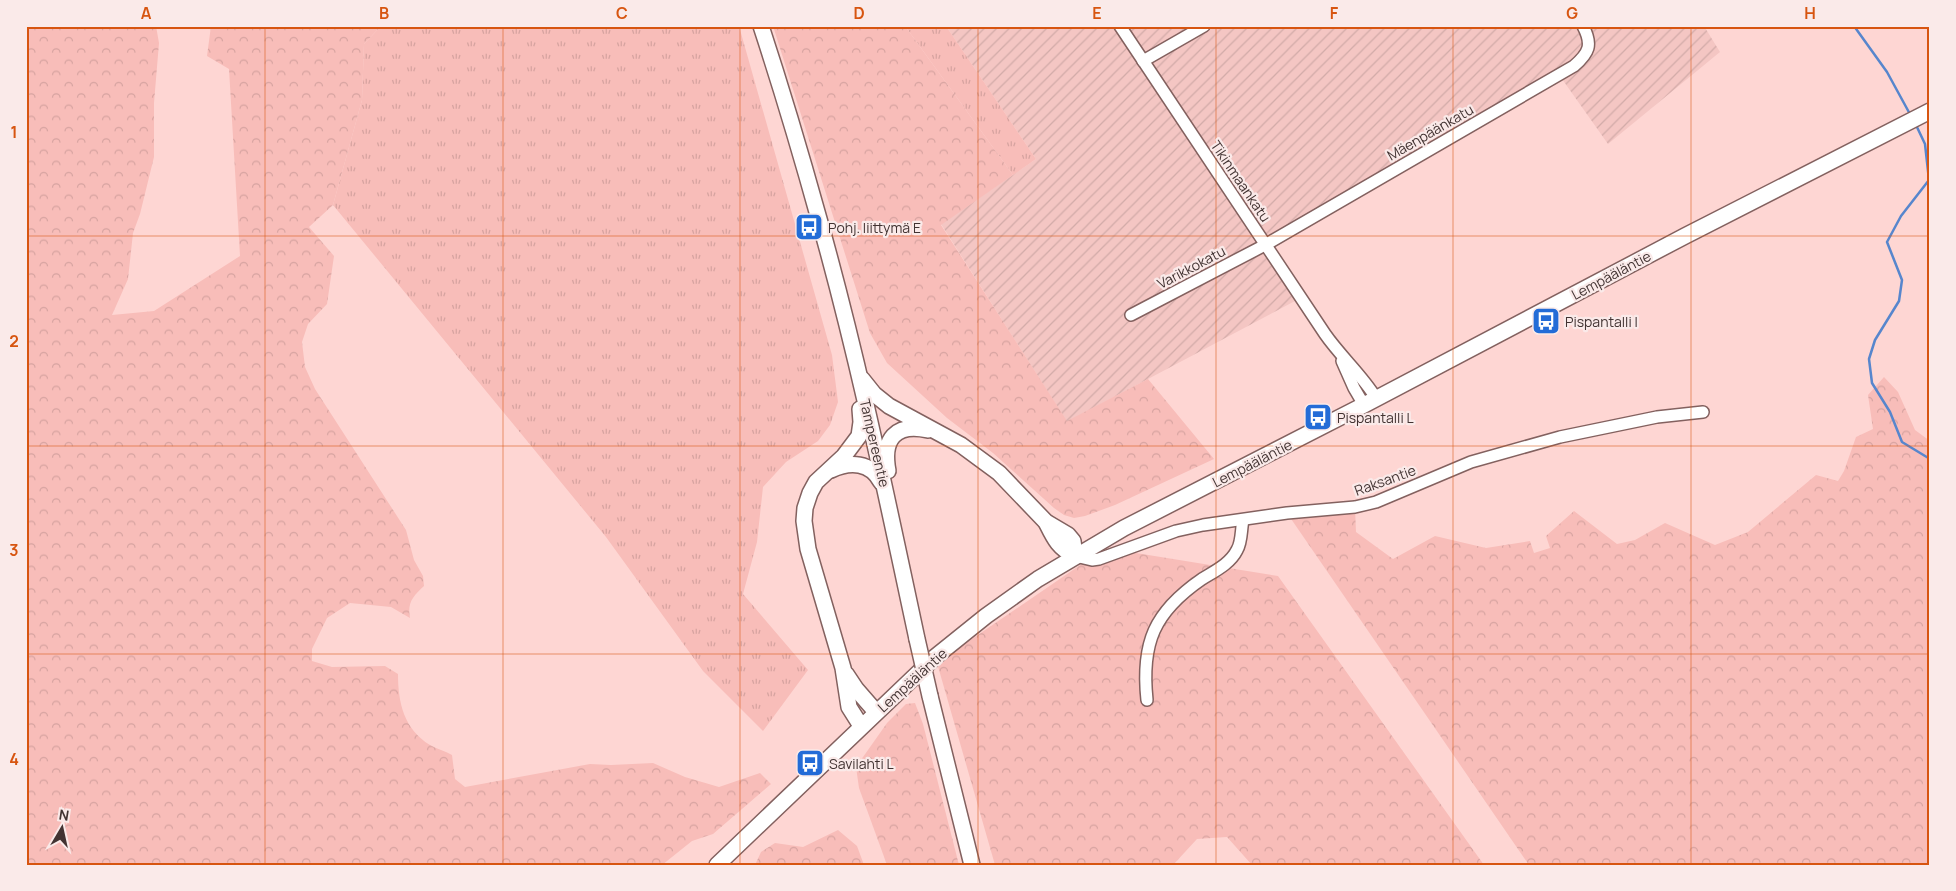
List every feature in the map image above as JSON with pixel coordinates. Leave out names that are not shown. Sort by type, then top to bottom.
[{"type":"main road","name":"Tampereentie","points":[[761,26],[788,110],[819,219],[859,373],[930,696],[972,865]]},
{"type":"main road","name":"Lempääläntie","points":[[717,865],[935,657],[986,616],[1038,579],[1124,528],[1918,117]]},
{"type":"main road","points":[[854,355],[861,414],[860,430],[856,442],[851,448],[816,482],[805,508],[804,521],[808,549],[843,668],[849,707],[861,726]]},
{"type":"main road","points":[[859,373],[881,400],[946,436],[999,473],[1046,522],[1068,535],[1073,541],[1075,556]]},
{"type":"main road","points":[[894,534],[894,498],[886,460],[889,441],[898,431],[910,428],[927,430],[946,436]]},
{"type":"main road","points":[[826,472],[849,464],[861,465],[870,468],[876,473],[885,490]]},
{"type":"main road","points":[[843,668],[856,689],[876,712]]},
{"type":"street","name":"Tikinmaankatu","points":[[1120,26],[1338,353],[1366,382],[1370,402]]},
{"type":"street","points":[[1143,61],[1204,26]]},
{"type":"street","name":"Mäenpäänkatu","points":[[1265,245],[1574,66],[1584,58],[1589,49],[1584,28]]},
{"type":"street","name":"Varikkokatu","points":[[1131,315],[1265,245]]},
{"type":"street","name":"Raksantie","points":[[1075,556],[1092,560],[1099,559],[1176,531],[1203,525],[1288,513],[1355,507],[1376,502],[1471,462],[1560,437],[1657,417],[1703,412]]},
{"type":"street","points":[[1148,700],[1145,681],[1146,652],[1162,615],[1179,596],[1230,561],[1238,548],[1243,520]]},
{"type":"shaded area","points":[[946,26],[1704,26],[1720,52],[1608,144],[1562,79],[1265,253],[1295,301],[1067,422],[941,224],[1036,159]]},
{"type":"green space","points":[[26,26],[156,26],[159,43],[154,103],[154,157],[140,214],[133,233],[128,279],[112,315],[154,311],[240,256],[229,69],[207,56],[211,26],[381,26],[364,44],[362,100],[333,205],[309,227],[334,256],[327,304],[308,324],[302,342],[305,367],[315,389],[406,530],[414,560],[423,576],[424,586],[410,604],[410,618],[391,607],[350,603],[327,618],[312,649],[312,661],[332,667],[385,666],[398,674],[401,705],[408,723],[421,739],[452,755],[455,779],[465,787],[590,764],[653,763],[685,777],[719,787],[760,773],[771,784],[713,834],[692,841],[662,865],[26,865]]},
{"type":"green space","points":[[381,26],[739,26],[832,355],[838,402],[830,425],[818,441],[786,462],[763,487],[757,542],[743,594],[808,670],[763,731],[703,671],[606,537],[333,205],[362,100],[364,44]]},
{"type":"green space","points":[[773,26],[905,26],[1013,175],[941,225],[1067,421],[1148,379],[1214,459],[1115,505],[1074,518],[1064,515],[1054,508],[993,453],[947,418],[887,363],[870,333]]},
{"type":"green space","points":[[905,26],[946,26],[1036,159],[1013,175]]},
{"type":"green space","points":[[1884,377],[1898,392],[1915,430],[1930,441],[1930,865],[1529,865],[1287,513],[1355,507],[1356,532],[1393,559],[1435,536],[1486,548],[1530,541],[1534,553],[1550,548],[1546,536],[1574,511],[1617,544],[1635,540],[1665,523],[1715,545],[1748,532],[1816,475],[1838,481],[1844,471],[1856,437],[1873,429],[1868,395]]},
{"type":"green space","points":[[1105,548],[1278,576],[1484,865],[1252,865],[1227,837],[1197,839],[1173,865],[995,865],[937,663]]},
{"type":"green space","points":[[915,703],[923,724],[959,865],[887,865],[859,788],[856,767],[887,723],[906,704]]},
{"type":"green space","points":[[838,830],[857,846],[864,865],[755,865],[761,852],[775,843],[803,847]]},
{"type":"waterway","points":[[1854,26],[1887,72],[1911,116]]},
{"type":"waterway","points":[[1916,125],[1925,144],[1929,180],[1901,216],[1887,242],[1902,280],[1899,301],[1875,340],[1869,359],[1872,383],[1890,412],[1902,442],[1930,459]]},
{"type":"place","name":"Pohj. liittymä E","points":[[809,227]]},
{"type":"place","name":"Pispantalli I","points":[[1546,321]]},
{"type":"place","name":"Pispantalli L","points":[[1318,417]]},
{"type":"place","name":"Savilahti L","points":[[810,763]]}]
